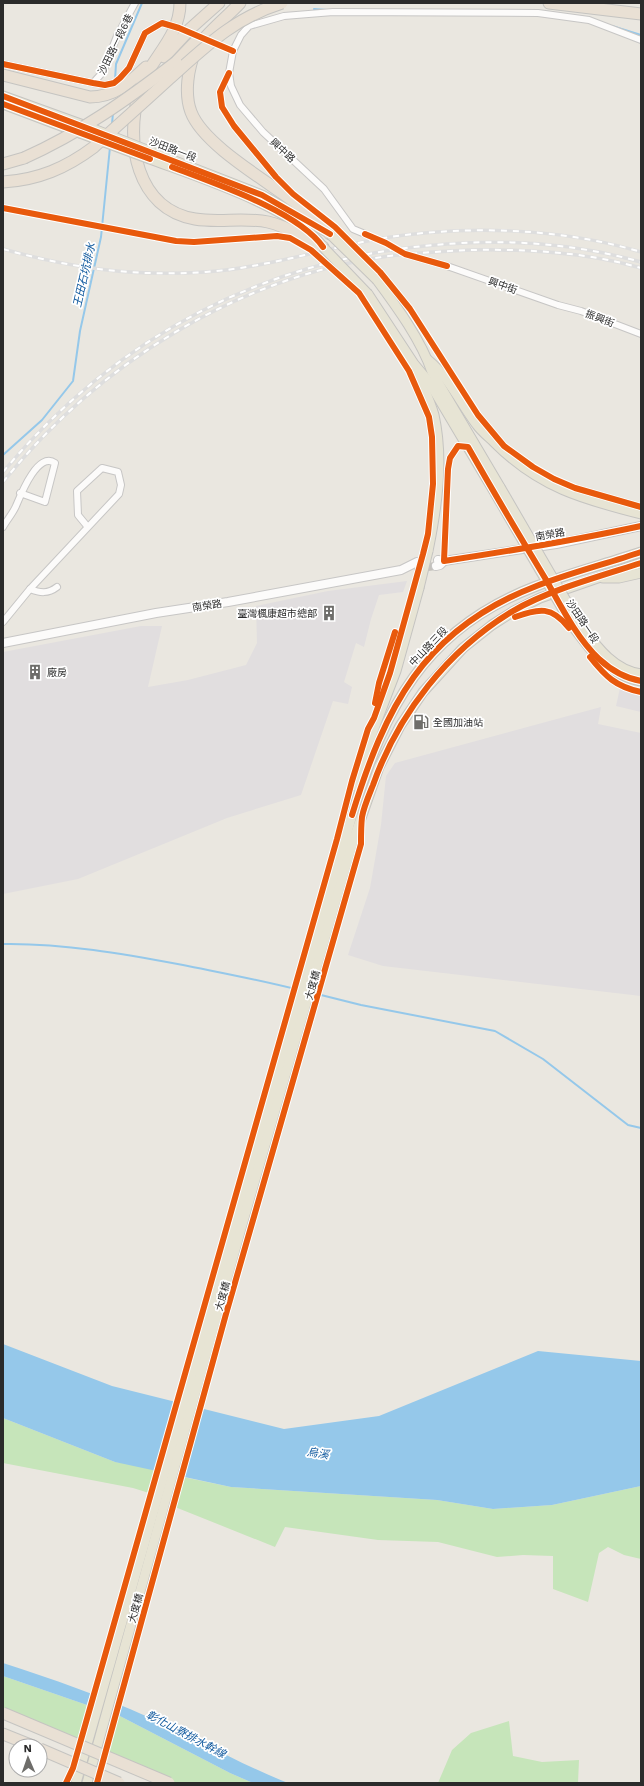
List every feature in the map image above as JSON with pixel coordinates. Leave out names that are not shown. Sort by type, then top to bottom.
[{"type":"highway","points":[[180,3],[177,23],[163,49],[144,77],[134,114],[134,148],[144,181],[155,198],[171,212],[196,219],[254,220],[274,224],[290,229],[323,247]]},
{"type":"highway","points":[[141,85],[191,28],[219,3]]},
{"type":"highway","points":[[3,164],[24,158],[78,132],[108,113],[176,62],[232,8],[240,3]]},
{"type":"highway","points":[[248,3],[232,8],[196,49],[188,75],[187,97],[191,113],[200,128],[220,146],[242,164],[314,216],[330,234]]},
{"type":"highway","points":[[3,182],[19,181],[38,177],[54,172],[78,159],[94,147],[205,47],[228,29],[251,14],[282,3]]},
{"type":"highway","points":[[549,3],[641,14]]},
{"type":"highway","points":[[590,3],[641,14]]},
{"type":"highway","points":[[3,75],[90,97],[99,97],[115,87],[130,83],[163,49]]},
{"type":"highway","points":[[3,1713],[169,1783]]},
{"type":"highway","points":[[3,1734],[13,1738]]},
{"type":"highway","points":[[48,1752],[119,1783]]},
{"type":"main road","name":"沙田路一段","points":[[3,96],[83,130]]},
{"type":"main road","name":"沙田路一段","points":[[3,104],[83,130],[262,195],[330,234],[377,280],[395,304],[428,360],[432,372],[497,490],[590,650],[609,667],[629,679],[641,681]]},
{"type":"main road","name":"沙田路一段","points":[[151,155],[243,195],[279,213],[316,238],[368,294],[414,364],[429,382],[497,490]]},
{"type":"main road","points":[[428,360],[438,369],[478,426],[507,456],[525,470],[562,491],[641,514]]},
{"type":"main road","name":"沙田路一段","points":[[352,815],[358,770],[396,671],[420,588],[436,509],[439,472],[434,415],[414,364]]},
{"type":"main road","points":[[620,559],[641,546]]},
{"type":"main road","name":"中山路三段","points":[[352,815],[363,778],[380,733],[415,673],[450,636],[490,608],[534,587],[641,552]]},
{"type":"main road","points":[[594,578],[641,563]]},
{"type":"main road","points":[[594,578],[620,578],[641,573]]},
{"type":"main road","name":"大度橋","points":[[88,1780],[238,1240],[302,1022],[340,883],[380,767],[400,726],[423,692],[464,648],[514,611],[540,598],[594,578]]},
{"type":"main road","name":"沙田路一段","points":[[575,624],[608,658],[624,669],[641,674]]},
{"type":"main road","name":"大度橋","points":[[79,1769],[352,815]]},
{"type":"main road","points":[[73,1783],[79,1769]]},
{"type":"main road","points":[[76,1783],[79,1769]]},
{"type":"street","name":"沙田路一段6巷","points":[[94,83],[103,72],[117,36],[134,3]]},
{"type":"street","name":"興中路","points":[[365,234],[353,229],[324,189],[264,132],[240,105],[231,86],[229,73],[233,51],[241,35],[249,26],[284,16],[333,12],[538,13],[589,20],[641,40]]},
{"type":"street","points":[[3,64],[115,87],[129,68],[146,33],[162,24]]},
{"type":"street","name":"興中街","points":[[447,266],[558,305]]},
{"type":"street","name":"振興街","points":[[558,305],[581,311],[641,334]]},
{"type":"street","points":[[3,527],[16,507],[20,493],[39,464],[46,460],[52,460],[55,463],[44,502],[20,493]]},
{"type":"street","points":[[3,622],[30,589],[87,526],[119,494],[121,485],[118,472],[102,468],[77,491],[78,515],[87,526]]},
{"type":"street","name":"南榮路","points":[[439,562],[556,544],[641,526]]},
{"type":"street","name":"南榮路","points":[[3,643],[156,613],[228,602],[401,570],[414,566]]},
{"type":"street","points":[[30,589],[39,592],[51,592],[57,587]]},
{"type":"street","points":[[48,1758],[69,1767]]},
{"type":"shaded area","points":[[407,581],[403,592],[379,595],[364,647],[356,643],[344,682],[352,687],[348,704],[333,701],[301,795],[227,818],[78,879],[3,894],[3,652],[141,626],[162,626],[148,687],[188,680],[246,665],[257,643],[256,606],[328,591]]},
{"type":"shaded area","points":[[620,688],[641,694],[641,712],[616,706]]},
{"type":"shaded area","points":[[601,707],[598,724],[641,733],[641,996],[383,966],[348,955],[370,888],[381,825],[386,776],[395,763]]},
{"type":"green space","points":[[3,1418],[115,1462],[156,1466],[149,1493],[133,1488],[3,1463]]},
{"type":"green space","points":[[183,1477],[231,1487],[437,1500],[493,1509],[552,1505],[641,1486],[641,1559],[624,1555],[608,1547],[599,1553],[588,1602],[553,1589],[553,1556],[523,1555],[497,1557],[438,1542],[378,1540],[285,1527],[275,1547],[175,1507]]},
{"type":"green space","points":[[3,1676],[87,1705],[76,1745],[3,1714]]},
{"type":"green space","points":[[116,1714],[230,1773],[253,1783],[161,1783],[104,1758]]},
{"type":"green space","points":[[509,1721],[513,1756],[542,1762],[579,1760],[578,1783],[438,1783],[452,1750],[471,1733]]},
{"type":"water","name":"烏溪","points":[[3,1344],[112,1386],[284,1429],[379,1416],[538,1351],[641,1361],[641,1486],[552,1505],[493,1509],[437,1500],[231,1487],[115,1462],[3,1418]]},
{"type":"water","points":[[3,1663],[77,1688],[131,1709],[252,1768],[288,1783],[253,1783],[230,1773],[116,1714],[3,1676]]},
{"type":"pier","points":[[175,1399],[203,1406],[183,1479],[154,1472]]},
{"type":"pier","points":[[91,1692],[119,1703],[116,1716],[86,1707]]},
{"type":"waterway","name":"王田石坑排水","points":[[115,80],[116,64],[142,3]]},
{"type":"waterway","points":[[314,9],[327,10]]},
{"type":"waterway","points":[[612,26],[641,35]]},
{"type":"waterway","name":"王田石坑排水","points":[[112,124],[113,113]]},
{"type":"waterway","name":"王田石坑排水","points":[[3,455],[42,420],[73,381],[80,331],[101,237],[110,147]]},
{"type":"waterway","points":[[3,944],[48,945],[116,953],[183,965],[299,990]]},
{"type":"waterway","points":[[313,993],[361,1005],[495,1031],[543,1059],[628,1125],[641,1128]]},
{"type":"tunnel","points":[[162,23],[179,28],[202,38]]},
{"type":"tunnel","points":[[210,41],[233,51]]},
{"type":"tunnel","points":[[414,569],[436,566]]},
{"type":"railway","points":[[3,249],[28,256],[78,266],[103,270],[153,273],[227,270],[270,263],[377,239],[476,230],[543,233],[577,237],[641,252]]},
{"type":"railway","points":[[3,472],[47,424],[95,381],[146,343],[201,312],[258,286],[318,266],[381,252],[447,244],[496,242],[544,244],[569,247],[641,262]]},
{"type":"railway","points":[[3,482],[41,439],[82,400],[127,364],[175,333],[225,306],[278,284],[333,267],[389,256],[461,250],[514,250],[578,255],[599,258],[641,268]]},
{"type":"cycle path","points":[[3,64],[93,83],[105,85],[114,83],[129,68],[145,33],[162,23],[179,28],[233,51]]},
{"type":"cycle path","points":[[229,73],[220,92],[222,107],[234,126],[276,177],[293,194],[335,227],[380,272],[410,309],[478,415],[504,446],[533,467],[554,479],[575,488],[641,507]]},
{"type":"cycle path","points":[[3,96],[262,195],[330,234]]},
{"type":"cycle path","points":[[3,104],[150,159]]},
{"type":"cycle path","points":[[172,167],[231,190],[275,210],[311,234],[323,247]]},
{"type":"cycle path","points":[[3,208],[176,241],[194,242],[277,236],[290,238],[311,250],[359,293],[409,371],[429,417],[432,437],[433,484],[428,534],[423,554],[390,673],[374,718],[368,729],[352,781],[337,839],[73,1768],[66,1783]]},
{"type":"cycle path","points":[[365,234],[386,243],[405,254],[447,266]]},
{"type":"cycle path","points":[[641,526],[543,545],[518,549],[493,553],[444,561],[448,469],[450,458],[458,446],[468,447],[506,513],[526,546],[535,562],[545,578],[563,610],[583,641],[608,667],[623,676],[641,681]]},
{"type":"cycle path","points":[[352,815],[379,740],[395,707],[414,677],[436,650],[463,626],[496,605],[547,582],[641,552]]},
{"type":"cycle path","points":[[97,1783],[226,1314],[361,844],[362,817],[364,809],[384,759],[396,733],[428,686],[447,664],[489,627],[513,611],[543,596],[641,563]]},
{"type":"cycle path","points":[[515,617],[538,611],[551,612],[563,621],[569,628]]},
{"type":"cycle path","points":[[375,703],[379,683],[395,632]]},
{"type":"cycle path","points":[[590,657],[612,680],[632,690],[641,692]]},
{"type":"place","name":"臺灣楓康超市總部","points":[[329,613]]},
{"type":"place","name":"廠房","points":[[35,672]]},
{"type":"place","name":"全國加油站","points":[[421,722]]},
{"type":"water label","name":"彰化山寮排水幹線","points":[[186,1734]]}]
